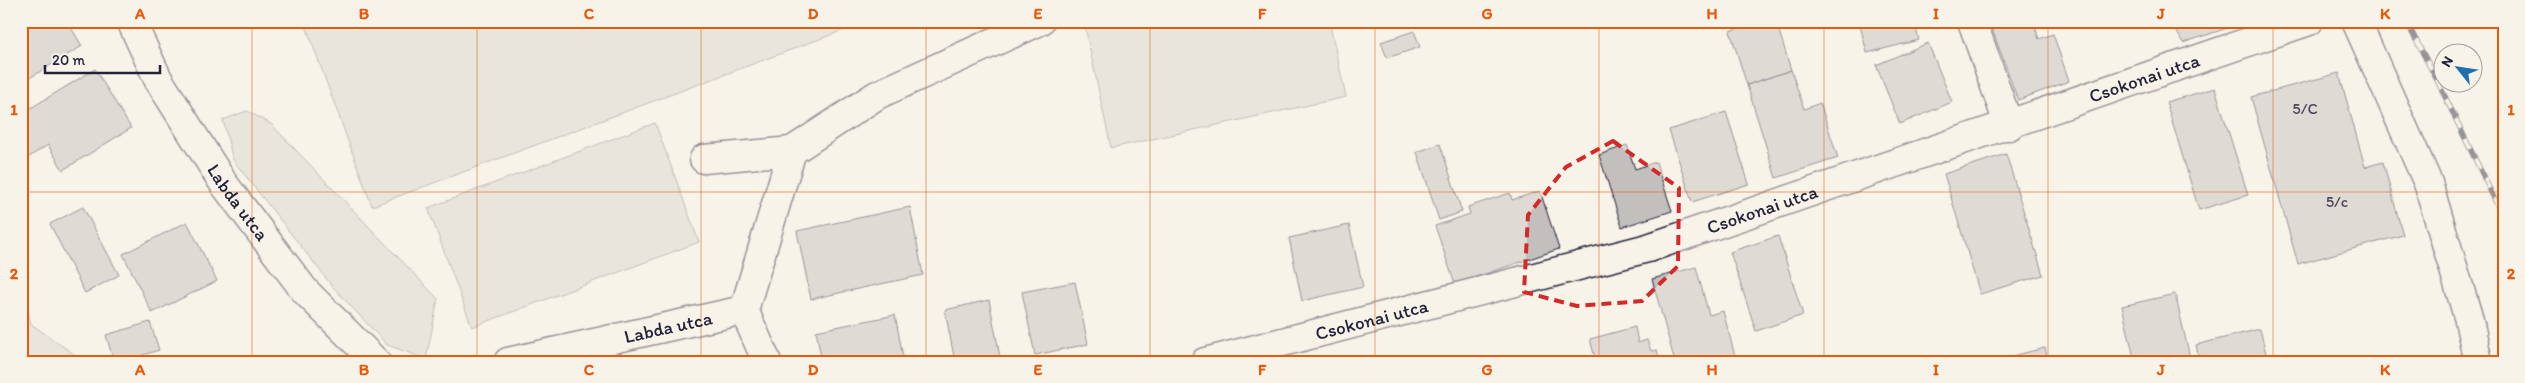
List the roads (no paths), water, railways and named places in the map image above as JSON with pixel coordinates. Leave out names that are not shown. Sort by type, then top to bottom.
[{"type":"street","name":"Labda utca","points":[[131,21],[158,79],[224,184],[305,291],[376,362]]},
{"type":"street","points":[[704,159],[792,151],[877,95],[1040,21]]},
{"type":"street","points":[[1972,21],[2009,126]]},
{"type":"street","name":"Csokonai utca","points":[[1204,362],[1648,248],[2009,126],[2309,21]]},
{"type":"street","points":[[2356,21],[2428,183],[2469,320],[2478,362]]},
{"type":"street","points":[[767,362],[744,310],[792,151]]},
{"type":"street","name":"Labda utca","points":[[508,362],[744,310]]},
{"type":"railway","points":[[2406,21],[2437,80],[2504,219]]}]
